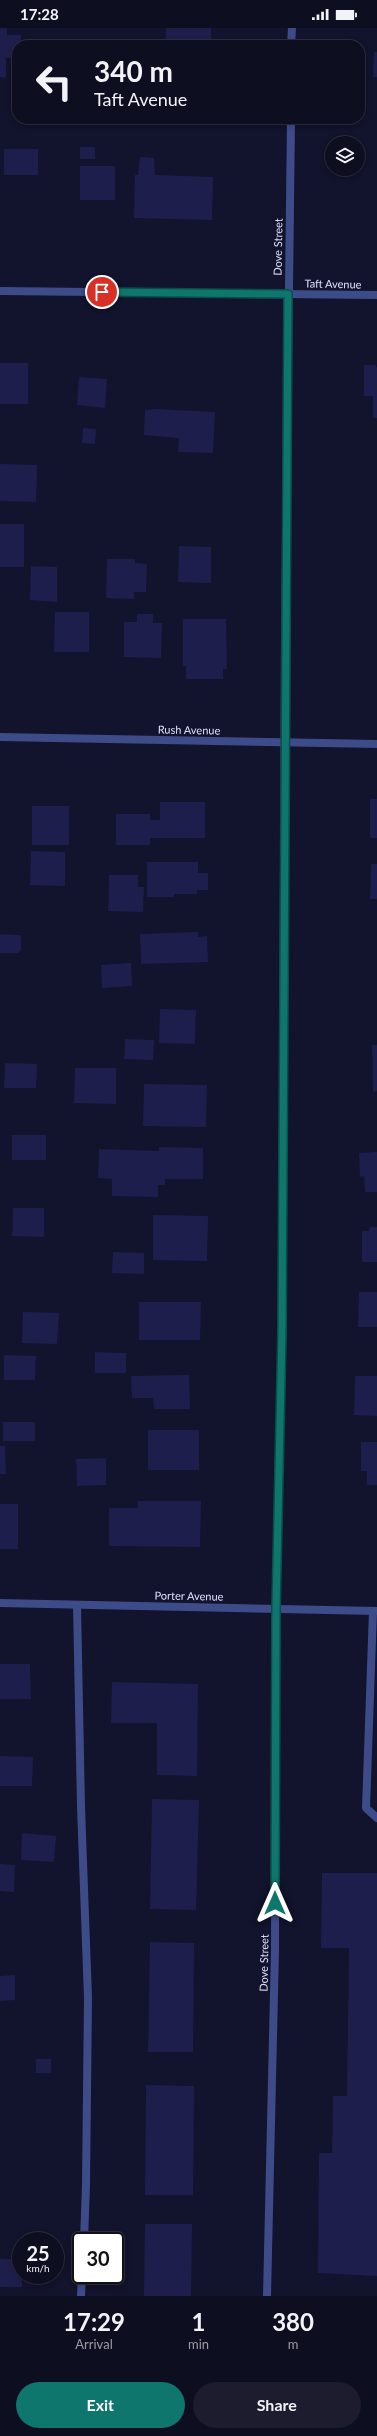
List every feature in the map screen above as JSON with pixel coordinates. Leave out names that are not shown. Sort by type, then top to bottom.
[{"type":"street","points":[[291,40],[292,28]]},
{"type":"street","name":"Dove Street","points":[[267,2296],[275,1950],[276,1609],[282,1332],[288,294],[291,124]]},
{"type":"street","name":"Taft Avenue","points":[[0,291],[377,295]]},
{"type":"street","name":"Rush Avenue","points":[[0,738],[377,744]]},
{"type":"street","name":"Porter Avenue","points":[[0,1603],[375,1611]]},
{"type":"street","points":[[77,1605],[81,1807],[88,1998],[84,2232]]},
{"type":"street","points":[[375,1611],[374,1680],[366,1808],[377,1818]]},
{"type":"street","points":[[81,2296],[82,2284]]},
{"type":"building","points":[[0,28],[7,28],[7,35],[21,35],[21,40],[12,40],[12,58],[6,58],[6,78],[0,77]]},
{"type":"building","points":[[166,28],[211,28],[211,40],[166,40]]},
{"type":"building","points":[[374,52],[377,52],[377,77],[373,77]]},
{"type":"building","points":[[80,147],[95,147],[95,159],[80,159]]},
{"type":"building","points":[[4,149],[38,149],[38,175],[4,175]]},
{"type":"building","points":[[140,157],[154,158],[155,175],[213,177],[212,220],[134,218],[135,175],[138,175]]},
{"type":"building","points":[[80,166],[115,166],[115,200],[80,200]]},
{"type":"building","points":[[0,363],[28,363],[28,404],[0,404]]},
{"type":"building","points":[[364,365],[375,365],[377,368],[377,418],[373,418],[373,396],[364,396]]},
{"type":"building","points":[[79,377],[107,379],[105,408],[77,405]]},
{"type":"building","points":[[156,409],[215,412],[213,453],[178,452],[179,438],[144,435],[145,410]]},
{"type":"building","points":[[83,428],[96,429],[95,444],[82,443]]},
{"type":"building","points":[[0,464],[37,465],[36,502],[0,501]]},
{"type":"building","points":[[0,524],[24,524],[24,567],[0,567]]},
{"type":"building","points":[[179,546],[211,547],[211,583],[178,582]]},
{"type":"building","points":[[107,559],[135,559],[135,563],[147,564],[146,592],[134,592],[134,599],[106,598]]},
{"type":"building","points":[[31,566],[57,567],[57,602],[30,600]]},
{"type":"building","points":[[55,612],[89,612],[89,652],[54,652]]},
{"type":"building","points":[[137,614],[153,614],[153,623],[162,623],[161,658],[124,657],[124,622],[137,622]]},
{"type":"building","points":[[183,619],[226,619],[227,669],[223,669],[223,679],[186,679],[186,666],[183,666]]},
{"type":"building","points":[[370,799],[377,799],[377,838],[370,838]]},
{"type":"building","points":[[160,802],[205,802],[205,838],[150,838],[150,845],[116,845],[116,814],[150,814],[150,820],[160,820]]},
{"type":"building","points":[[32,806],[69,806],[69,845],[32,845]]},
{"type":"building","points":[[31,851],[65,852],[65,886],[30,885]]},
{"type":"building","points":[[147,862],[198,862],[198,873],[208,873],[208,890],[197,890],[197,894],[174,894],[174,897],[147,897]]},
{"type":"building","points":[[371,864],[377,864],[377,899],[370,899]]},
{"type":"building","points":[[109,875],[138,875],[138,887],[144,887],[143,912],[108,911]]},
{"type":"building","points":[[198,932],[198,937],[207,936],[208,962],[141,964],[140,934]]},
{"type":"building","points":[[0,934],[19,935],[21,937],[21,950],[18,953],[0,953]]},
{"type":"building","points":[[131,963],[132,986],[102,988],[101,965]]},
{"type":"building","points":[[160,1009],[196,1010],[195,1044],[159,1043]]},
{"type":"building","points":[[125,1039],[154,1040],[153,1060],[124,1059]]},
{"type":"building","points":[[372,1045],[377,1045],[377,1091],[373,1092]]},
{"type":"building","points":[[5,1063],[37,1064],[36,1088],[4,1088]]},
{"type":"building","points":[[75,1068],[116,1068],[116,1104],[74,1103]]},
{"type":"building","points":[[144,1084],[207,1085],[206,1127],[143,1126]]},
{"type":"building","points":[[12,1135],[46,1135],[46,1160],[12,1160]]},
{"type":"building","points":[[159,1147],[203,1148],[203,1179],[165,1179],[165,1185],[158,1185],[158,1197],[112,1196],[112,1179],[98,1178],[99,1149],[159,1151]]},
{"type":"building","points":[[377,1152],[377,1192],[365,1192],[364,1176],[360,1177],[359,1153]]},
{"type":"building","points":[[13,1208],[44,1208],[44,1237],[12,1236]]},
{"type":"building","points":[[153,1215],[208,1216],[207,1261],[153,1260]]},
{"type":"building","points":[[370,1227],[377,1227],[377,1262],[362,1262],[362,1231],[369,1231]]},
{"type":"building","points":[[113,1252],[144,1253],[144,1274],[112,1273]]},
{"type":"building","points":[[359,1292],[377,1292],[377,1327],[358,1327]]},
{"type":"building","points":[[139,1302],[201,1302],[200,1340],[139,1340]]},
{"type":"building","points":[[23,1312],[59,1313],[57,1344],[22,1343]]},
{"type":"building","points":[[95,1352],[126,1353],[126,1373],[95,1373]]},
{"type":"building","points":[[4,1355],[36,1356],[35,1380],[4,1380]]},
{"type":"building","points":[[189,1375],[190,1409],[154,1409],[153,1398],[132,1398],[131,1376]]},
{"type":"building","points":[[355,1376],[377,1376],[377,1416],[354,1415]]},
{"type":"building","points":[[3,1422],[35,1422],[35,1441],[3,1441]]},
{"type":"building","points":[[148,1430],[199,1430],[199,1470],[148,1470]]},
{"type":"building","points":[[361,1442],[377,1442],[377,1485],[367,1485],[367,1471],[361,1471]]},
{"type":"building","points":[[0,1446],[5,1446],[6,1474],[0,1474]]},
{"type":"building","points":[[106,1458],[106,1485],[77,1486],[76,1459]]},
{"type":"building","points":[[138,1501],[201,1501],[200,1547],[109,1546],[109,1508],[138,1508]]},
{"type":"building","points":[[0,1504],[18,1504],[18,1549],[0,1549]]},
{"type":"building","points":[[0,1664],[30,1664],[31,1699],[0,1699]]},
{"type":"building","points":[[112,1682],[198,1684],[197,1776],[157,1775],[157,1723],[111,1723]]},
{"type":"building","points":[[0,1756],[33,1757],[32,1786],[0,1786]]},
{"type":"building","points":[[152,1799],[199,1800],[196,1910],[150,1909]]},
{"type":"building","points":[[22,1833],[56,1836],[54,1862],[21,1860]]},
{"type":"building","points":[[0,1864],[15,1865],[14,1892],[0,1891]]},
{"type":"building","points":[[322,1873],[377,1873],[377,2276],[318,2273],[319,2153],[332,2153],[333,2096],[347,2096],[349,1948],[321,1948]]},
{"type":"building","points":[[150,1942],[194,1943],[193,2052],[148,2052]]},
{"type":"building","points":[[15,1975],[15,2000],[0,2001],[0,1976]]},
{"type":"building","points":[[36,2059],[51,2059],[51,2073],[36,2073]]},
{"type":"building","points":[[146,2085],[194,2086],[193,2195],[145,2195]]},
{"type":"building","points":[[145,2224],[192,2224],[191,2296],[144,2296]]},
{"type":"building","points":[[0,2259],[12,2259],[12,2284],[22,2284],[22,2287],[0,2287]]},
{"type":"route","points":[[102,292],[288,294],[288,556],[285,629],[286,743],[282,1332],[276,1609],[275,1903]]}]
